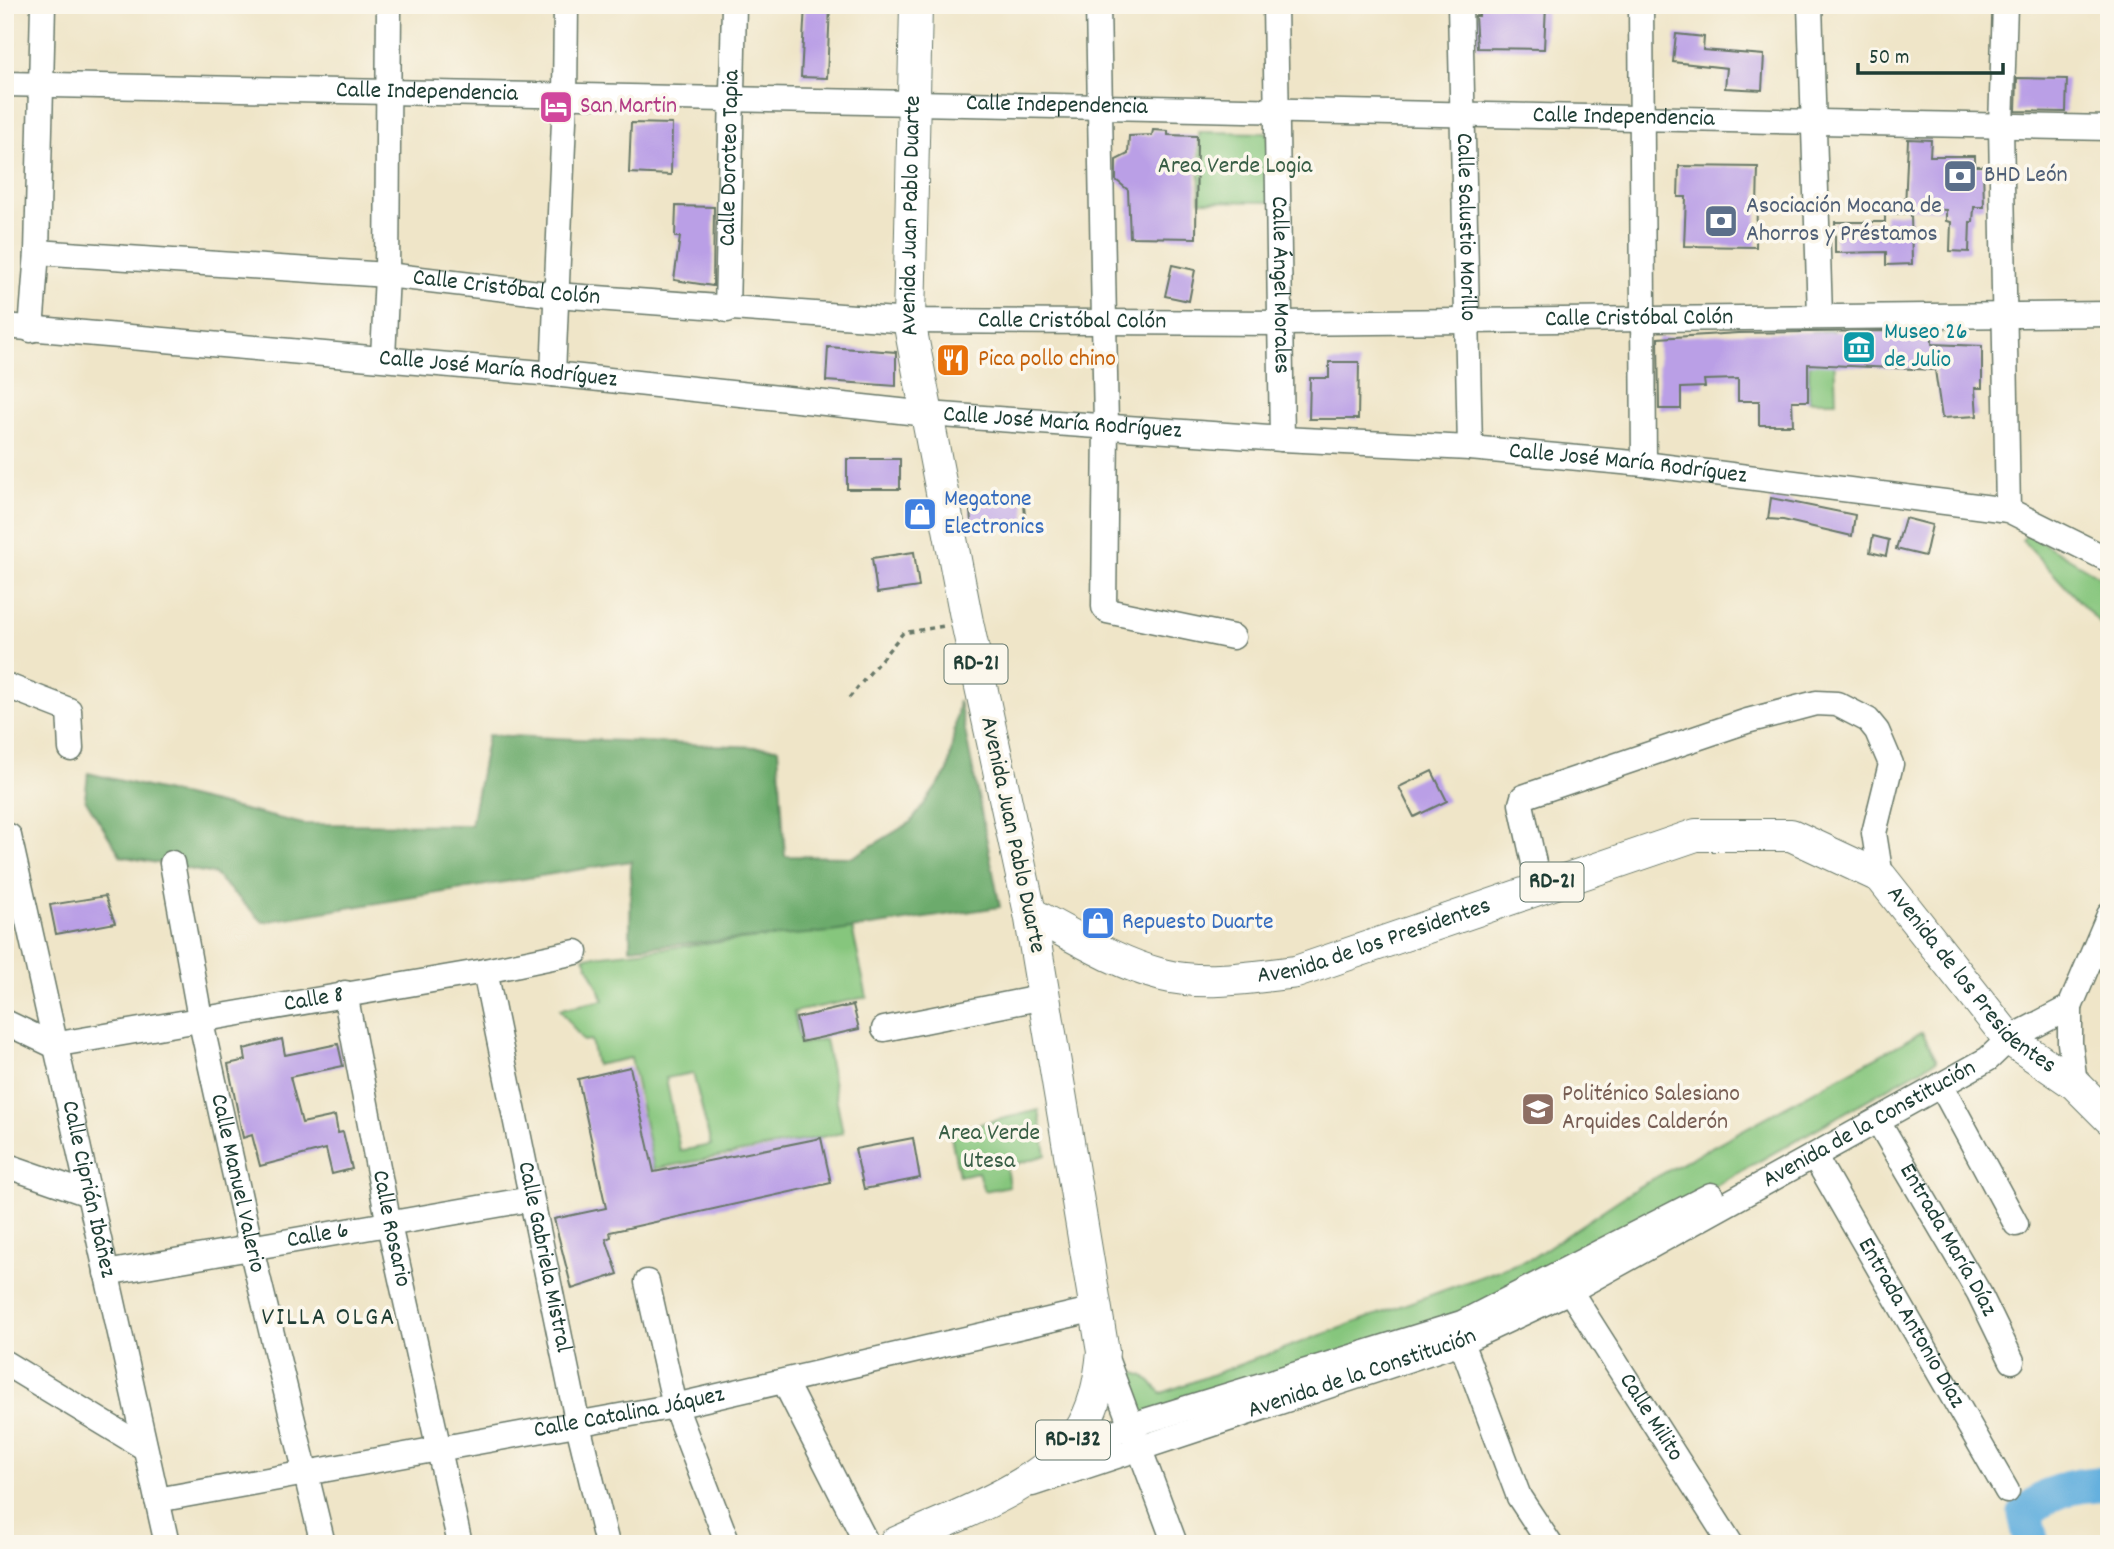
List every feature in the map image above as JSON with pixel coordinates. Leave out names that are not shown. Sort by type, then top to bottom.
[{"type":"main road","name":"Avenida Juan Pablo Duarte","points":[[916,5],[909,321],[967,622],[1030,913],[1104,1352],[1100,1380],[1088,1417],[1077,1436],[1060,1454],[998,1496]]},
{"type":"main road","name":"Avenida de los Presidentes","points":[[1030,913],[1107,953],[1163,975],[1228,980],[1296,972],[1539,886],[1696,835],[1791,835],[1881,877],[2009,1040],[2075,1084],[2109,1118]]},
{"type":"main road","name":"RD-132","points":[[894,1544],[998,1496]]},
{"type":"street","points":[[31,330],[37,252],[43,5]]},
{"type":"street","points":[[383,357],[387,275],[389,5]]},
{"type":"street","points":[[554,374],[566,5]]},
{"type":"street","name":"Calle Doroteo Tapia","points":[[727,310],[734,5]]},
{"type":"street","points":[[1098,5],[1106,426],[1104,608],[1233,637]]},
{"type":"street","name":"Calle Ángel Morales","points":[[1275,5],[1282,439]]},
{"type":"street","name":"Calle Salustio Morillo","points":[[1460,5],[1470,449]]},
{"type":"street","points":[[1641,5],[1639,118],[1645,318],[1643,464]]},
{"type":"street","points":[[1810,5],[1820,316]]},
{"type":"street","points":[[2005,5],[2001,126],[2008,510]]},
{"type":"street","name":"Calle Independencia","points":[[5,84],[39,87],[2109,128]]},
{"type":"street","name":"Calle Cristóbal Colón","points":[[37,252],[387,275],[556,295],[727,310],[909,321],[1469,322],[2109,314]]},
{"type":"street","name":"Calle José María Rodríguez","points":[[5,326],[383,357],[928,414],[1282,439],[1470,449],[1643,464],[2008,510],[2109,560]]},
{"type":"street","points":[[5,685],[69,710],[71,749]]},
{"type":"street","points":[[1539,886],[1521,804],[1523,797],[1747,721],[1822,703],[1845,707],[1868,720],[1877,731],[1891,764],[1874,833],[1881,877]]},
{"type":"street","name":"Calle Ciprián Ibáñez","points":[[9,836],[53,1045],[167,1544]]},
{"type":"street","name":"Calle Manuel Valerio","points":[[172,863],[200,1018],[251,1248],[323,1544]]},
{"type":"street","points":[[2075,1084],[2070,1044],[2070,1007],[2108,918]]},
{"type":"street","name":"Calle 8","points":[[53,1045],[485,971],[576,952]]},
{"type":"street","name":"Calle Gabriela Mistral","points":[[485,971],[578,1424],[607,1544]]},
{"type":"street","name":"Calle Rosario","points":[[345,993],[389,1225],[460,1544]]},
{"type":"street","points":[[884,1029],[1044,997]]},
{"type":"street","points":[[2009,1040],[2070,1007]]},
{"type":"street","points":[[5,1023],[53,1045]]},
{"type":"street","name":"Avenida de la Constitución","points":[[1060,1454],[1133,1437],[1461,1342],[1570,1291],[1815,1157],[1988,1059],[2009,1040]]},
{"type":"street","name":"Avenida de la Constitución","points":[[998,1496],[1133,1437],[1462,1323],[1705,1198],[1985,1045],[2009,1040]]},
{"type":"street","points":[[1941,1086],[2016,1224]]},
{"type":"street","name":"Entrada María Díaz","points":[[1878,1121],[1979,1293],[2012,1361]]},
{"type":"street","name":"Entrada Antonio Díaz","points":[[1815,1157],[2007,1491]]},
{"type":"street","points":[[5,1165],[88,1194]]},
{"type":"street","name":"Calle 6","points":[[106,1273],[531,1199]]},
{"type":"street","points":[[647,1282],[676,1406],[728,1544]]},
{"type":"street","name":"Calle Milito","points":[[1570,1291],[1731,1544]]},
{"type":"street","name":"Calle Catalina Jáquez","points":[[157,1500],[676,1406],[785,1383],[1096,1309]]},
{"type":"street","points":[[1461,1342],[1518,1497],[1550,1544]]},
{"type":"street","points":[[1104,1352],[1133,1437],[1175,1544]]},
{"type":"street","points":[[5,1363],[145,1448]]},
{"type":"street","points":[[785,1383],[867,1544]]},
{"type":"path","points":[[849,698],[903,633],[967,622]]},
{"type":"green space","name":"Area Verde Logia","points":[[1199,132],[1268,133],[1271,202],[1200,201]]},
{"type":"green space","points":[[1833,330],[1836,401],[1808,401],[1811,332]]},
{"type":"green space","points":[[2028,534],[2109,582],[2109,633],[2022,540]]},
{"type":"green space","points":[[959,700],[1000,907],[831,932],[630,948],[631,861],[263,922],[214,874],[121,856],[85,799],[88,773],[303,824],[471,825],[488,735],[778,748],[785,856],[853,857],[911,822],[948,771]]},
{"type":"green space","points":[[852,928],[867,997],[794,1012],[800,1044],[825,1039],[843,1133],[654,1169],[631,1058],[596,1065],[591,1040],[583,1041],[560,1009],[604,1000],[584,957]],"holes":[[[693,1073],[711,1145],[680,1151],[666,1078]]]},
{"type":"green space","points":[[1922,1032],[1937,1060],[1545,1283],[1143,1421],[1129,1370],[1144,1376],[1162,1393],[1532,1258],[1638,1187]]},
{"type":"green space","name":"Area Verde Utesa","points":[[1039,1110],[1046,1155],[1006,1167],[1009,1186],[984,1191],[978,1172],[959,1176],[950,1131]]},
{"type":"building","points":[[805,5],[830,5],[827,78],[801,77]]},
{"type":"building","points":[[1479,5],[1546,5],[1544,49],[1477,48],[1475,16],[1479,16]]},
{"type":"building","points":[[1676,34],[1704,37],[1703,50],[1764,55],[1762,90],[1725,88],[1727,68],[1673,62]]},
{"type":"building","points":[[2017,78],[2067,79],[2066,112],[2016,111]]},
{"type":"building","points":[[631,123],[672,124],[671,175],[629,173]]},
{"type":"building","points":[[1153,130],[1168,131],[1168,135],[1197,136],[1196,238],[1130,237],[1128,190],[1116,180],[1116,160],[1128,154],[1129,136],[1152,135]]},
{"type":"building","points":[[1908,139],[1931,140],[1930,156],[1975,156],[1975,166],[1983,166],[1984,207],[1974,207],[1973,222],[1970,222],[1969,252],[1950,251],[1951,222],[1946,221],[1946,210],[1905,208]]},
{"type":"building","name":"Asociación Mocana de Ahorros y Préstamos","points":[[1679,166],[1758,167],[1756,247],[1684,246],[1686,197],[1678,197]]},
{"type":"building","points":[[676,206],[714,207],[713,286],[674,280],[680,237],[675,237]]},
{"type":"building","points":[[1911,213],[1912,264],[1886,265],[1886,252],[1835,253],[1835,222],[1885,222],[1885,214]]},
{"type":"building","points":[[1172,265],[1195,270],[1189,301],[1165,296]]},
{"type":"building","points":[[1738,333],[1932,333],[1932,344],[1982,346],[1982,388],[1975,388],[1977,416],[1942,418],[1935,370],[1808,364],[1808,401],[1792,401],[1793,425],[1759,425],[1759,401],[1738,401],[1738,379],[1704,380],[1705,387],[1681,388],[1681,409],[1659,409],[1658,338]]},
{"type":"building","points":[[828,347],[896,352],[896,386],[826,381]]},
{"type":"building","points":[[1329,362],[1359,362],[1358,419],[1309,419],[1310,378],[1329,378]]},
{"type":"building","points":[[847,459],[900,459],[900,489],[847,489]]},
{"type":"building","points":[[1023,496],[1026,525],[972,531],[969,501]]},
{"type":"building","points":[[1771,498],[1855,515],[1852,536],[1768,519]]},
{"type":"building","points":[[1905,518],[1932,525],[1925,556],[1896,549]]},
{"type":"building","points":[[1873,536],[1889,540],[1886,556],[1870,552]]},
{"type":"building","points":[[914,552],[919,587],[877,593],[872,558]]},
{"type":"building","points":[[1432,771],[1447,801],[1414,817],[1399,787]]},
{"type":"building","points":[[105,896],[115,923],[56,934],[50,905]]},
{"type":"building","points":[[853,1005],[859,1029],[801,1042],[796,1018]]},
{"type":"building","points":[[282,1039],[285,1055],[338,1044],[343,1066],[290,1077],[302,1123],[335,1116],[338,1133],[343,1132],[352,1169],[332,1174],[326,1149],[260,1166],[252,1135],[243,1138],[228,1064],[246,1060],[244,1049]]},
{"type":"building","points":[[630,1067],[654,1172],[821,1138],[831,1183],[610,1232],[611,1237],[606,1239],[618,1274],[572,1289],[554,1219],[606,1208],[578,1079]]},
{"type":"building","points":[[913,1138],[920,1178],[864,1189],[855,1149]]},
{"type":"waterway","points":[[2032,1544],[2025,1514],[2034,1506],[2063,1490],[2109,1483]]},
{"type":"place","name":"San Martin","points":[[556,107]]},
{"type":"place","name":"BHD León","points":[[1960,176]]},
{"type":"place","name":"Asociación Mocana de Ahorros y Préstamos","points":[[1721,221]]},
{"type":"place","name":"Museo 26 de Julio","points":[[1859,347]]},
{"type":"place","name":"Pica pollo chino","points":[[953,360]]},
{"type":"place","name":"Megatone Electronics","points":[[920,514]]},
{"type":"place","name":"Repuesto Duarte","points":[[1098,923]]},
{"type":"place","name":"Politénico Salesiano Arquides Calderón","points":[[1538,1109]]},
{"type":"district","name":"VILLA OLGA","points":[[329,1318]]}]
